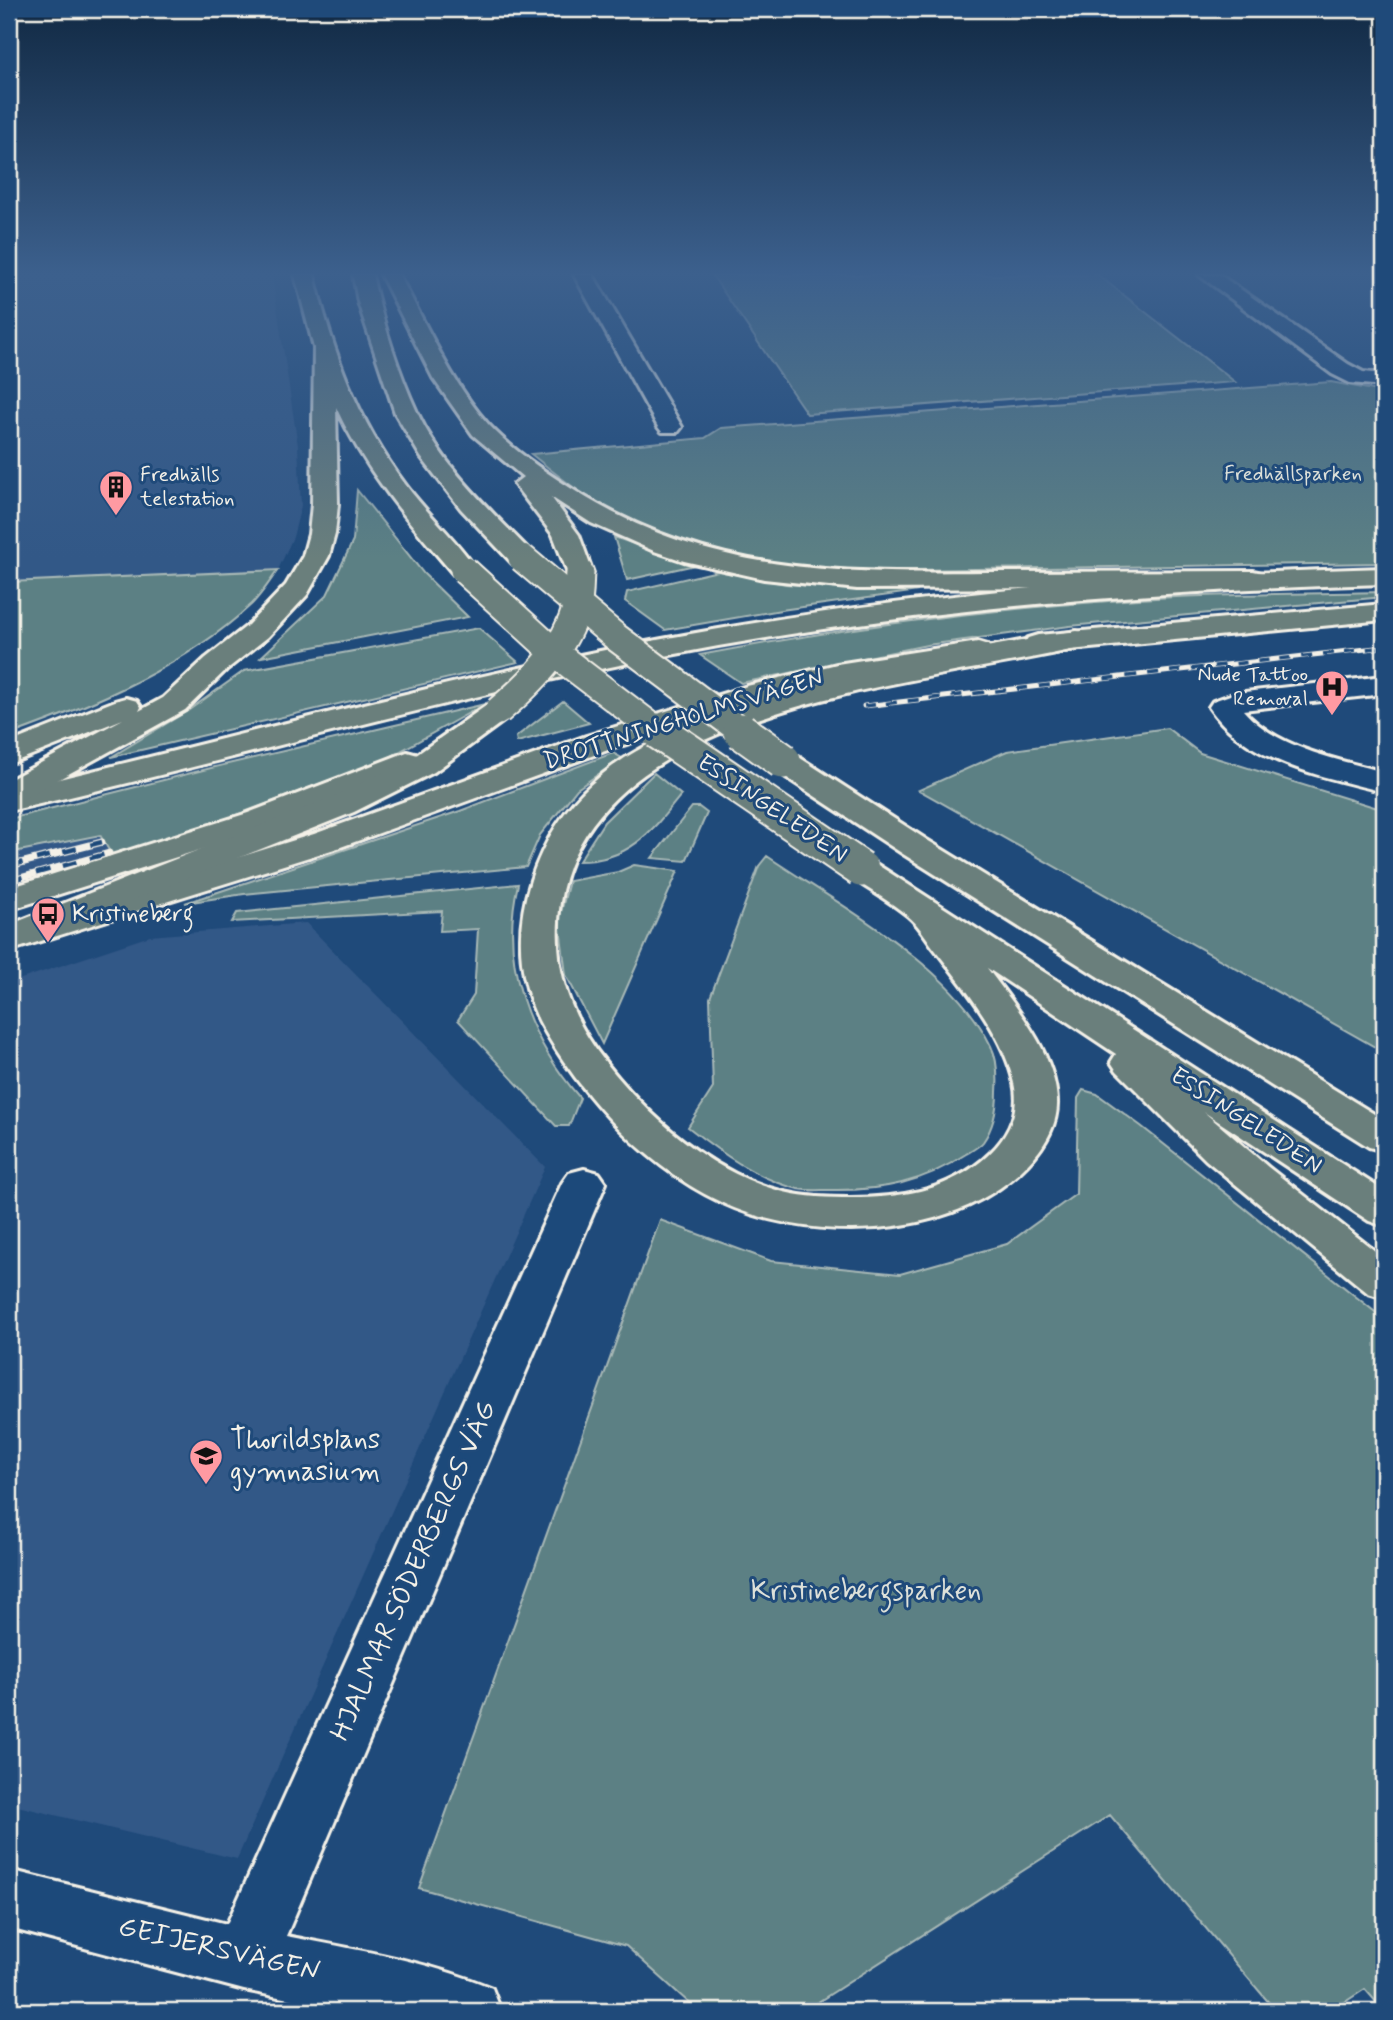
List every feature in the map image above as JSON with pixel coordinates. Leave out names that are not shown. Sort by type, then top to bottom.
[{"type":"main road","points":[[9,793],[174,704],[280,610],[296,589],[316,556],[322,534],[325,504],[324,369]]},
{"type":"main road","name":"ESSINGELEDEN","points":[[334,369],[352,418],[379,465],[415,513],[464,570],[543,645],[615,701],[861,869],[1384,1211]]},
{"type":"main road","name":"ESSINGELEDEN","points":[[391,369],[406,413],[433,457],[470,505],[522,558],[606,632],[673,685],[915,847],[1384,1138]]},
{"type":"main road","points":[[9,939],[342,805],[423,765],[468,734],[536,679],[561,641],[577,606],[580,573],[576,550],[564,528],[481,430],[439,369]]},
{"type":"main road","points":[[481,430],[538,478],[600,518],[640,537],[693,555],[764,571],[883,582],[1384,576]]},
{"type":"main road","points":[[9,802],[527,675],[759,631],[948,604],[1253,579]]},
{"type":"main road","name":"DROTTNINGHOLMSVÄGEN","points":[[9,939],[326,841],[597,743],[758,692],[837,673],[912,660],[1077,640],[1384,612]]},
{"type":"main road","points":[[924,910],[1014,1037],[1035,1080],[1038,1112],[1024,1144],[994,1173],[962,1192],[926,1206],[884,1212],[797,1210],[762,1203],[705,1175],[664,1146],[601,1084],[565,1038],[544,987],[539,943],[541,903],[559,848],[591,804],[626,771],[694,733],[791,699],[1077,640]]},
{"type":"main road","points":[[9,754],[153,695],[216,664]]},
{"type":"main road","points":[[9,899],[221,832],[365,782],[468,734]]},
{"type":"main road","points":[[1092,1019],[1160,1095],[1287,1205],[1384,1282]]},
{"type":"street","points":[[637,369],[670,427]]},
{"type":"street","points":[[1341,369],[1358,378],[1384,380]]},
{"type":"street","points":[[1384,685],[1236,702],[1224,707],[1230,716],[1266,745],[1384,782]]},
{"type":"street","name":"HJALMAR SÖDERBERGS VÄG","points":[[244,1959],[584,1183]]},
{"type":"street","name":"GEIJERSVÄGEN","points":[[9,1899],[244,1959],[360,1982],[470,2011]]},
{"type":"shaded area","points":[[9,369],[286,369],[298,446],[301,506],[293,537],[278,570],[9,582]]},
{"type":"shaded area","points":[[100,835],[113,857],[9,890],[9,853]]},
{"type":"shaded area","name":"Thorildsplans gymnasium","points":[[306,923],[545,1167],[237,1859],[9,1804],[9,983],[150,936]]},
{"type":"green space","points":[[776,369],[1219,369],[1235,382],[807,414]]},
{"type":"green space","name":"Fredhällsparken","points":[[1331,382],[1373,390],[1384,389],[1384,563],[845,571],[788,564],[731,555],[648,530],[598,504],[531,454],[705,438],[721,428]]},
{"type":"green space","points":[[357,490],[424,574],[468,617],[261,657],[327,595],[353,541]]},
{"type":"green space","points":[[614,537],[695,565],[627,580]]},
{"type":"green space","points":[[278,570],[252,604],[226,626],[168,665],[105,697],[9,735],[9,582]]},
{"type":"green space","points":[[718,571],[786,584],[918,591],[665,630],[625,601],[627,592]]},
{"type":"green space","points":[[1384,592],[1384,597],[1070,626],[927,645],[741,683],[700,655],[853,629],[1058,605],[1178,597]]},
{"type":"green space","points":[[479,628],[518,662],[111,757],[189,710],[244,671]]},
{"type":"green space","points":[[563,701],[589,723],[517,742],[516,737]]},
{"type":"green space","points":[[485,704],[386,759],[172,839],[113,857],[100,835],[9,853],[9,819],[215,767]]},
{"type":"green space","points":[[1167,728],[1200,753],[1384,810],[1384,1052],[919,790],[1007,751]]},
{"type":"green space","points":[[613,753],[622,758],[577,789],[540,835],[526,867],[244,894],[185,903],[460,811]]},
{"type":"green space","points":[[654,773],[681,795],[660,820],[626,850],[597,860],[579,861],[604,822]]},
{"type":"green space","points":[[692,807],[699,807],[707,813],[686,861],[652,858]]},
{"type":"green space","points":[[767,856],[859,916],[922,963],[950,989],[973,1017],[991,1046],[997,1075],[994,1118],[986,1137],[977,1147],[934,1172],[901,1183],[867,1189],[806,1190],[783,1185],[754,1172],[688,1127],[713,1088],[710,998],[759,866]]},
{"type":"green space","points":[[634,865],[678,871],[602,1044],[566,975],[559,920],[569,881],[618,872]]},
{"type":"green space","points":[[518,884],[512,942],[516,970],[522,998],[546,1050],[580,1098],[569,1126],[556,1126],[458,1020],[474,995],[478,929],[440,931],[442,911],[232,922],[237,913]]},
{"type":"green space","name":"Kristinebergsparken","points":[[1083,1090],[1097,1094],[1141,1126],[1384,1319],[1384,2011],[1365,1989],[1331,2011],[1276,2011],[1110,1815],[804,2011],[698,2011],[626,1946],[419,1888],[660,1220],[771,1261],[900,1274],[1007,1244],[1076,1194],[1078,1098]]},
{"type":"railway","points":[[864,706],[1384,647]]},
{"type":"railway","points":[[9,866],[102,842]]},
{"type":"railway","points":[[9,881],[109,853]]},
{"type":"place","name":"Fredhälls telestation","points":[[116,517]]},
{"type":"place","name":"Nude Tattoo Removal","points":[[1332,717]]},
{"type":"place","name":"Kristineberg","points":[[48,944]]},
{"type":"place","name":"Thorildsplans gymnasium","points":[[206,1486]]}]
